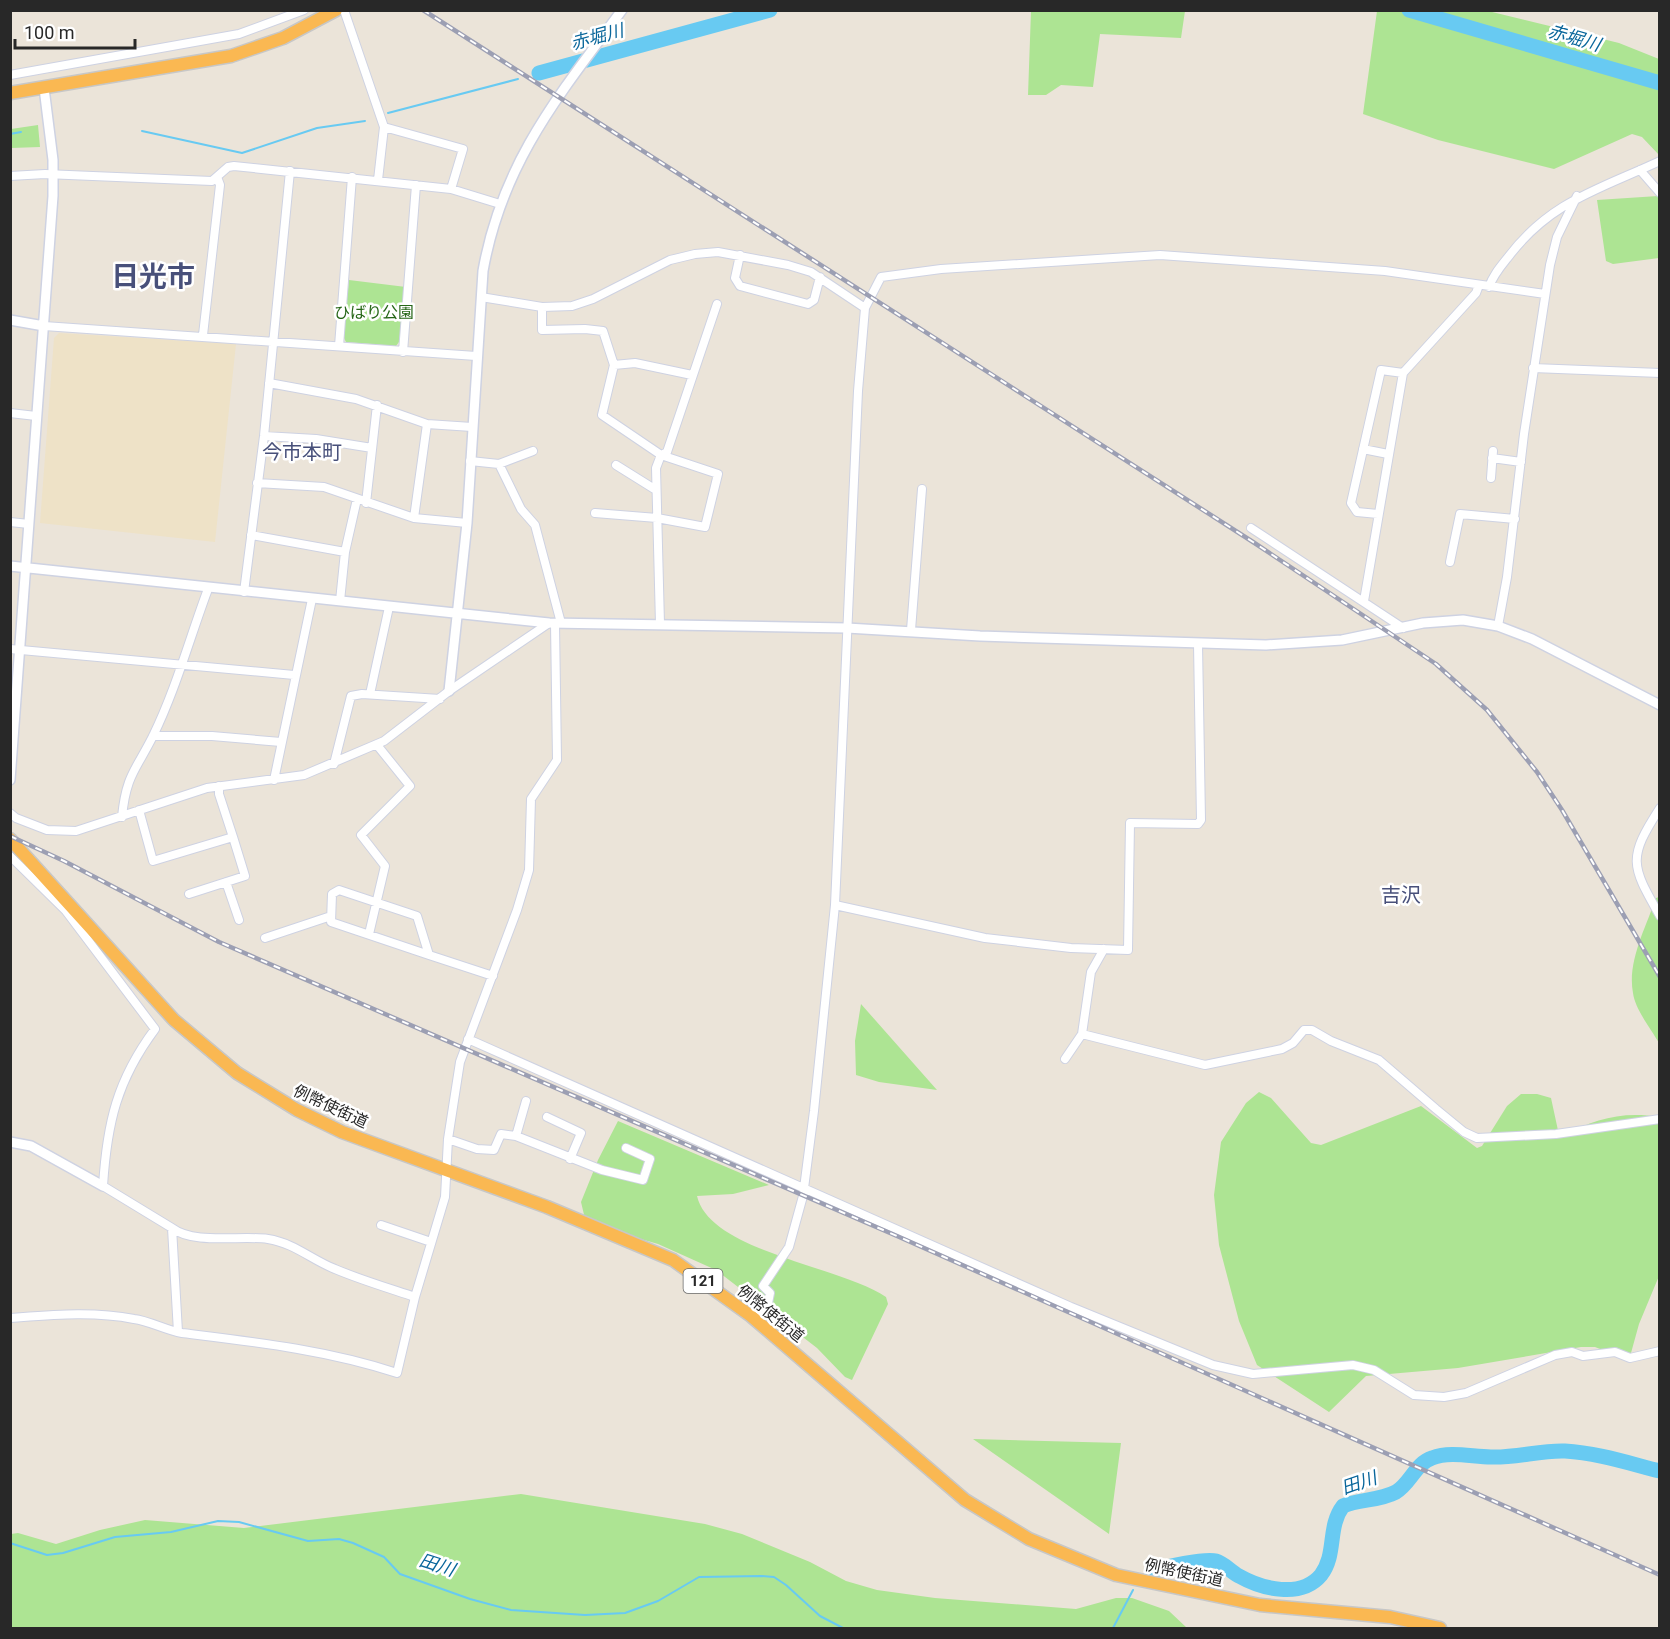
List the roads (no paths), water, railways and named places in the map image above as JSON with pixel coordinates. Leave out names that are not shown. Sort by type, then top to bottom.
[{"type":"highway","points":[[10,93],[250,51],[283,38],[336,10]]},
{"type":"highway","name":"例幣使街道","points":[[10,839],[174,1020],[237,1073],[297,1110],[342,1132],[547,1207],[674,1260],[751,1316],[965,1500],[1029,1539],[1116,1575],[1260,1605],[1390,1617],[1438,1628]]},
{"type":"street","points":[[10,75],[239,34],[304,10]]},
{"type":"street","points":[[344,10],[384,127],[378,180]]},
{"type":"street","points":[[449,691],[467,523],[476,356],[486,254],[500,204],[535,130],[622,10]]},
{"type":"street","points":[[10,780],[15,649],[26,568],[54,175],[44,88]]},
{"type":"street","points":[[384,127],[463,149],[451,189]]},
{"type":"street","points":[[1489,287],[1525,235],[1577,196],[1659,161]]},
{"type":"street","points":[[10,176],[54,175],[212,181],[230,166],[451,189],[500,204]]},
{"type":"street","points":[[1640,170],[1659,193]]},
{"type":"street","points":[[244,592],[264,436],[290,171]]},
{"type":"street","points":[[203,335],[220,185],[217,177]]},
{"type":"street","points":[[339,346],[352,177]]},
{"type":"street","points":[[403,352],[416,185]]},
{"type":"street","points":[[1498,626],[1515,519],[1533,368],[1553,248],[1577,196]]},
{"type":"street","points":[[481,297],[543,307],[578,305],[682,257],[707,252],[740,255],[798,267],[820,277],[865,308]]},
{"type":"street","points":[[740,255],[735,278],[740,286],[808,303],[814,300],[820,277]]},
{"type":"street","points":[[751,1316],[767,1308],[770,1293],[764,1286],[789,1247],[804,1186],[835,905],[858,391],[865,308],[881,277],[952,268],[1138,256],[1220,258],[1385,271],[1545,294]]},
{"type":"street","points":[[1364,601],[1403,373],[1476,293],[1479,285]]},
{"type":"street","points":[[660,624],[656,468],[661,455],[667,452],[717,304]]},
{"type":"street","points":[[543,307],[542,330],[603,331],[614,365],[602,415],[661,455],[718,474],[705,527],[657,518],[595,513]]},
{"type":"street","points":[[10,320],[44,326],[203,335],[476,356]]},
{"type":"street","points":[[614,365],[635,363],[692,375]]},
{"type":"street","points":[[1533,368],[1659,373]]},
{"type":"street","points":[[1378,514],[1357,512],[1352,507],[1381,370],[1403,373]]},
{"type":"street","points":[[269,383],[377,405],[427,424],[472,427]]},
{"type":"street","points":[[366,503],[377,405]]},
{"type":"street","points":[[10,413],[36,416]]},
{"type":"street","points":[[414,518],[427,424]]},
{"type":"street","points":[[264,436],[316,439],[372,448]]},
{"type":"street","points":[[1363,449],[1388,454]]},
{"type":"street","points":[[470,461],[499,464],[533,451]]},
{"type":"street","points":[[1491,478],[1492,454],[1521,462]]},
{"type":"street","points":[[10,1318],[94,1314],[135,1319],[178,1332],[276,1345],[359,1360],[397,1373],[415,1297],[445,1197],[448,1139],[460,1062],[493,976],[529,870],[531,799],[557,760],[555,623],[535,525],[521,509],[499,464]]},
{"type":"street","points":[[616,465],[656,490]]},
{"type":"street","points":[[257,483],[324,487],[414,518],[467,523]]},
{"type":"street","points":[[911,630],[922,489]]},
{"type":"street","points":[[340,601],[345,552],[357,499]]},
{"type":"street","points":[[1450,562],[1460,514],[1515,519]]},
{"type":"street","points":[[10,522],[29,524]]},
{"type":"street","points":[[1251,528],[1402,628]]},
{"type":"street","points":[[251,536],[345,552]]},
{"type":"street","points":[[10,566],[208,589],[555,623],[911,630],[1198,644],[1308,643],[1463,620],[1498,626],[1532,639],[1659,705]]},
{"type":"street","points":[[122,816],[124,791],[132,770],[153,736],[208,589]]},
{"type":"street","points":[[274,780],[294,675],[312,598]]},
{"type":"street","points":[[370,694],[389,607]]},
{"type":"street","points":[[10,813],[28,823],[64,832],[92,827],[219,786],[304,775],[377,745],[449,691],[555,623]]},
{"type":"street","points":[[835,905],[984,938],[1128,950],[1131,823],[1198,824],[1201,820],[1198,644]]},
{"type":"street","points":[[15,649],[181,662],[294,675]]},
{"type":"street","points":[[334,764],[351,696],[370,694],[440,699]]},
{"type":"street","points":[[153,736],[212,736],[281,742]]},
{"type":"street","points":[[369,934],[385,866],[361,834],[410,786],[377,745]]},
{"type":"street","points":[[189,894],[245,876],[219,794],[219,786]]},
{"type":"street","points":[[1659,808],[1640,838],[1635,860],[1640,881],[1659,916]]},
{"type":"street","points":[[139,810],[153,861],[233,837]]},
{"type":"street","points":[[10,856],[66,911],[155,1029],[123,1079],[113,1112],[103,1186]]},
{"type":"street","points":[[226,882],[239,920]]},
{"type":"street","points":[[429,955],[417,916],[339,890],[332,894],[331,922],[369,934],[429,955],[493,976]]},
{"type":"street","points":[[265,938],[331,916]]},
{"type":"street","points":[[1065,1059],[1082,1034],[1091,972],[1104,949]]},
{"type":"street","points":[[1082,1034],[1205,1065],[1282,1049],[1293,1043],[1304,1030],[1312,1030],[1331,1041],[1379,1060],[1450,1120],[1477,1138],[1556,1134],[1659,1119]]},
{"type":"street","points":[[468,1039],[1169,1349],[1213,1365],[1253,1374],[1353,1365],[1374,1370],[1414,1395],[1444,1397],[1466,1393],[1555,1355],[1572,1352],[1583,1356],[1615,1352],[1630,1358],[1659,1351]]},
{"type":"street","points":[[516,1136],[526,1101]]},
{"type":"street","points":[[547,1117],[581,1133],[570,1159]]},
{"type":"street","points":[[448,1139],[477,1149],[494,1150],[501,1134],[516,1136],[570,1159],[643,1180],[650,1160],[626,1148]]},
{"type":"street","points":[[10,1142],[31,1146],[103,1186],[178,1233],[212,1238],[267,1239],[287,1243],[334,1269],[415,1297]]},
{"type":"street","points":[[381,1225],[431,1242]]},
{"type":"street","points":[[172,1228],[178,1332]]},
{"type":"waterway","name":"赤堀川","points":[[539,73],[770,10]]},
{"type":"waterway","name":"赤堀川","points":[[1409,10],[1660,83]]},
{"type":"waterway","name":"赤堀川","points":[[388,113],[518,79]]},
{"type":"waterway","name":"赤堀川","points":[[142,131],[242,153],[317,128],[365,121]]},
{"type":"waterway","name":"赤堀川","points":[[10,134],[21,132]]},
{"type":"waterway","name":"田川","points":[[1152,1571],[1184,1563],[1211,1560],[1219,1562],[1239,1576],[1259,1585],[1281,1589],[1303,1587],[1313,1582],[1326,1567],[1335,1523],[1343,1506],[1396,1492],[1422,1464],[1439,1456],[1500,1457],[1565,1451],[1601,1456],[1660,1471]]},
{"type":"waterway","name":"田川","points":[[10,1543],[47,1555],[63,1553],[115,1537],[171,1532],[218,1521],[239,1522],[308,1541],[339,1539],[353,1543],[384,1557],[400,1574],[470,1599],[511,1610],[585,1615],[625,1613],[658,1601],[699,1577],[762,1576],[774,1577],[820,1616],[843,1628]]},
{"type":"waterway","name":"田川","points":[[1113,1628],[1133,1590]]},
{"type":"railway","points":[[423,10],[1253,542],[1436,664],[1487,710],[1537,772],[1562,810],[1660,977]]},
{"type":"railway","points":[[10,836],[64,861],[219,942],[897,1236],[1660,1575]]},
{"type":"district","name":"日光市","points":[[153,276]]},
{"type":"district","name":"今市本町","points":[[302,452]]},
{"type":"district","name":"吉沢","points":[[1401,895]]},
{"type":"park label","name":"ひばり公園","points":[[374,312]]}]
